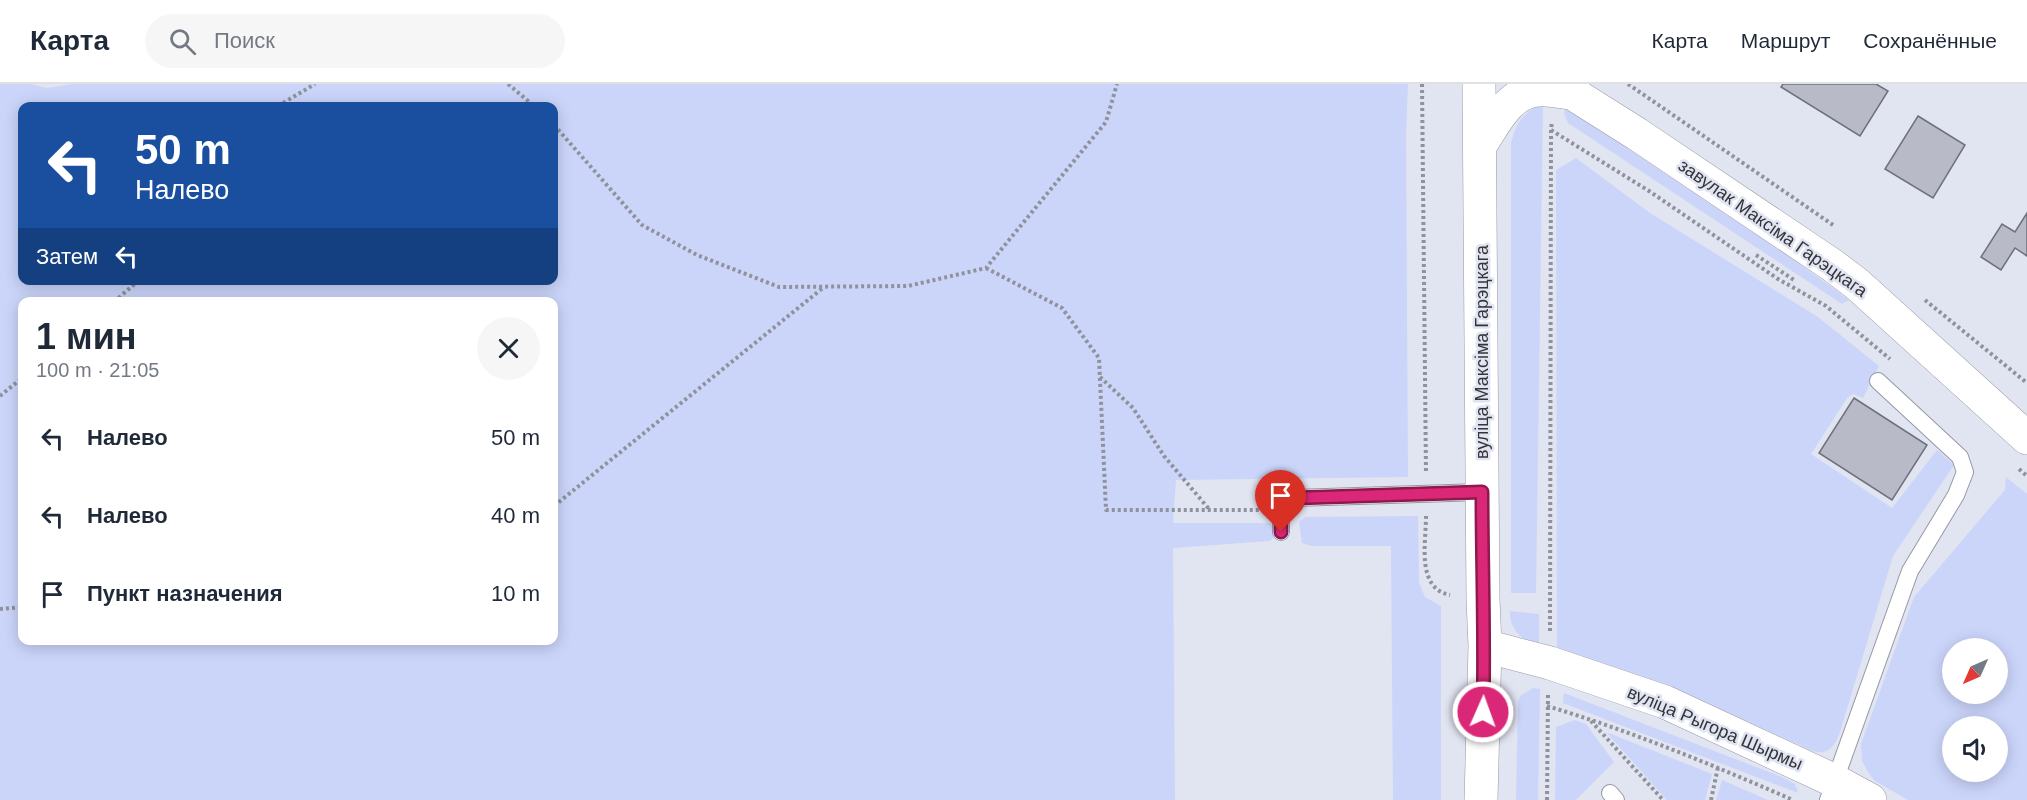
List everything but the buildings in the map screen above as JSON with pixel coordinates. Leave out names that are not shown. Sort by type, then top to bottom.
[{"type":"street","name":"вуліца Максіма Гарэцкага","points":[[1479,84],[1485,646],[1481,800]]},
{"type":"street","points":[[1481,144],[1505,107],[1520,97],[1537,90],[1567,88]]},
{"type":"street","name":"завулак Максіма Гарэцкага","points":[[1567,88],[1832,265],[1857,284],[1990,403],[2027,425]]},
{"type":"street","name":"завулак Максіма Гарэцкага","points":[[1990,403],[2023,454]]},
{"type":"street","name":"вуліца Рыгора Шырмы","points":[[1485,646],[1550,663],[1665,702],[1832,790],[1870,800]]},
{"type":"lane","points":[[1832,790],[1910,571],[1956,495],[1965,472],[1960,457],[1878,381]]},
{"type":"lane","points":[[1281,532],[1281,510],[1294,498],[1482,492]]},
{"type":"path","points":[[285,102],[315,84]]},
{"type":"path","points":[[508,84],[529,102]]},
{"type":"path","points":[[558,130],[642,225],[697,255],[779,287],[908,286],[986,268],[1106,122],[1117,84]]},
{"type":"path","points":[[1422,84],[1426,576],[1434,588],[1450,596]]},
{"type":"path","points":[[1547,800],[1547,706],[1550,663],[1551,129],[1553,120],[1562,125]]},
{"type":"path","points":[[1551,129],[1649,191],[1778,279],[1826,306],[1896,365]]},
{"type":"path","points":[[1754,254],[1801,285]]},
{"type":"path","points":[[986,268],[1062,308],[1099,358],[1106,510],[1281,510]]},
{"type":"path","points":[[120,297],[133,285]]},
{"type":"path","points":[[558,503],[824,287]]},
{"type":"path","points":[[1820,296],[1848,316]]},
{"type":"path","points":[[1100,377],[1133,408],[1164,456],[1209,510]]},
{"type":"path","points":[[0,396],[18,381]]},
{"type":"path","points":[[2023,454],[2027,476]]},
{"type":"path","points":[[0,609],[18,607]]},
{"type":"path","points":[[1547,706],[1588,718],[1718,767],[1793,800]]},
{"type":"path","points":[[1588,718],[1663,800]]},
{"type":"path","points":[[1711,800],[1718,767]]},
{"type":"shaded area","points":[[0,84],[31,84],[46,88],[73,84],[1408,84],[1406,134],[1408,477],[1176,480],[1173,523],[1271,523],[1275,536],[1270,541],[1173,548],[1175,800],[0,800]]},
{"type":"shaded area","points":[[1543,104],[1536,593],[1511,593],[1511,143],[1521,119]]},
{"type":"shaded area","points":[[1566,107],[1797,262],[1849,300],[1842,304],[1568,123],[1564,113]]},
{"type":"shaded area","points":[[1576,158],[1650,213],[1818,317],[1879,366],[1863,398],[1853,394],[1847,398],[1811,454],[1892,508],[1937,450],[1954,465],[1893,556],[1840,732],[1837,740],[1825,752],[1807,749],[1681,693],[1557,651],[1556,170]]},
{"type":"shaded area","points":[[2006,477],[2027,494],[2027,800],[1908,800],[1875,781],[1868,772],[1862,761],[1861,744],[1914,597],[2005,490]]},
{"type":"shaded area","points":[[1418,516],[1419,583],[1425,597],[1441,606],[1441,800],[1393,800],[1391,546],[1311,546],[1302,543],[1299,522],[1305,517]]},
{"type":"shaded area","points":[[1510,611],[1539,614],[1539,645],[1527,641],[1514,629]]},
{"type":"shaded area","points":[[1533,688],[1540,689],[1538,800],[1516,800],[1518,703],[1520,696]]},
{"type":"shaded area","points":[[1564,693],[1782,777],[1795,784],[1798,793],[1563,703]]},
{"type":"shaded area","points":[[1575,720],[1586,724],[1614,762],[1576,800],[1555,800],[1556,727]]},
{"type":"shaded area","points":[[1606,732],[1712,774],[1705,800],[1667,800]]},
{"type":"shaded area","points":[[1722,780],[1768,800],[1716,800]]},
{"type":"route","points":[[1281,532],[1281,510],[1294,498],[1482,492],[1485,646],[1483,712]]}]
